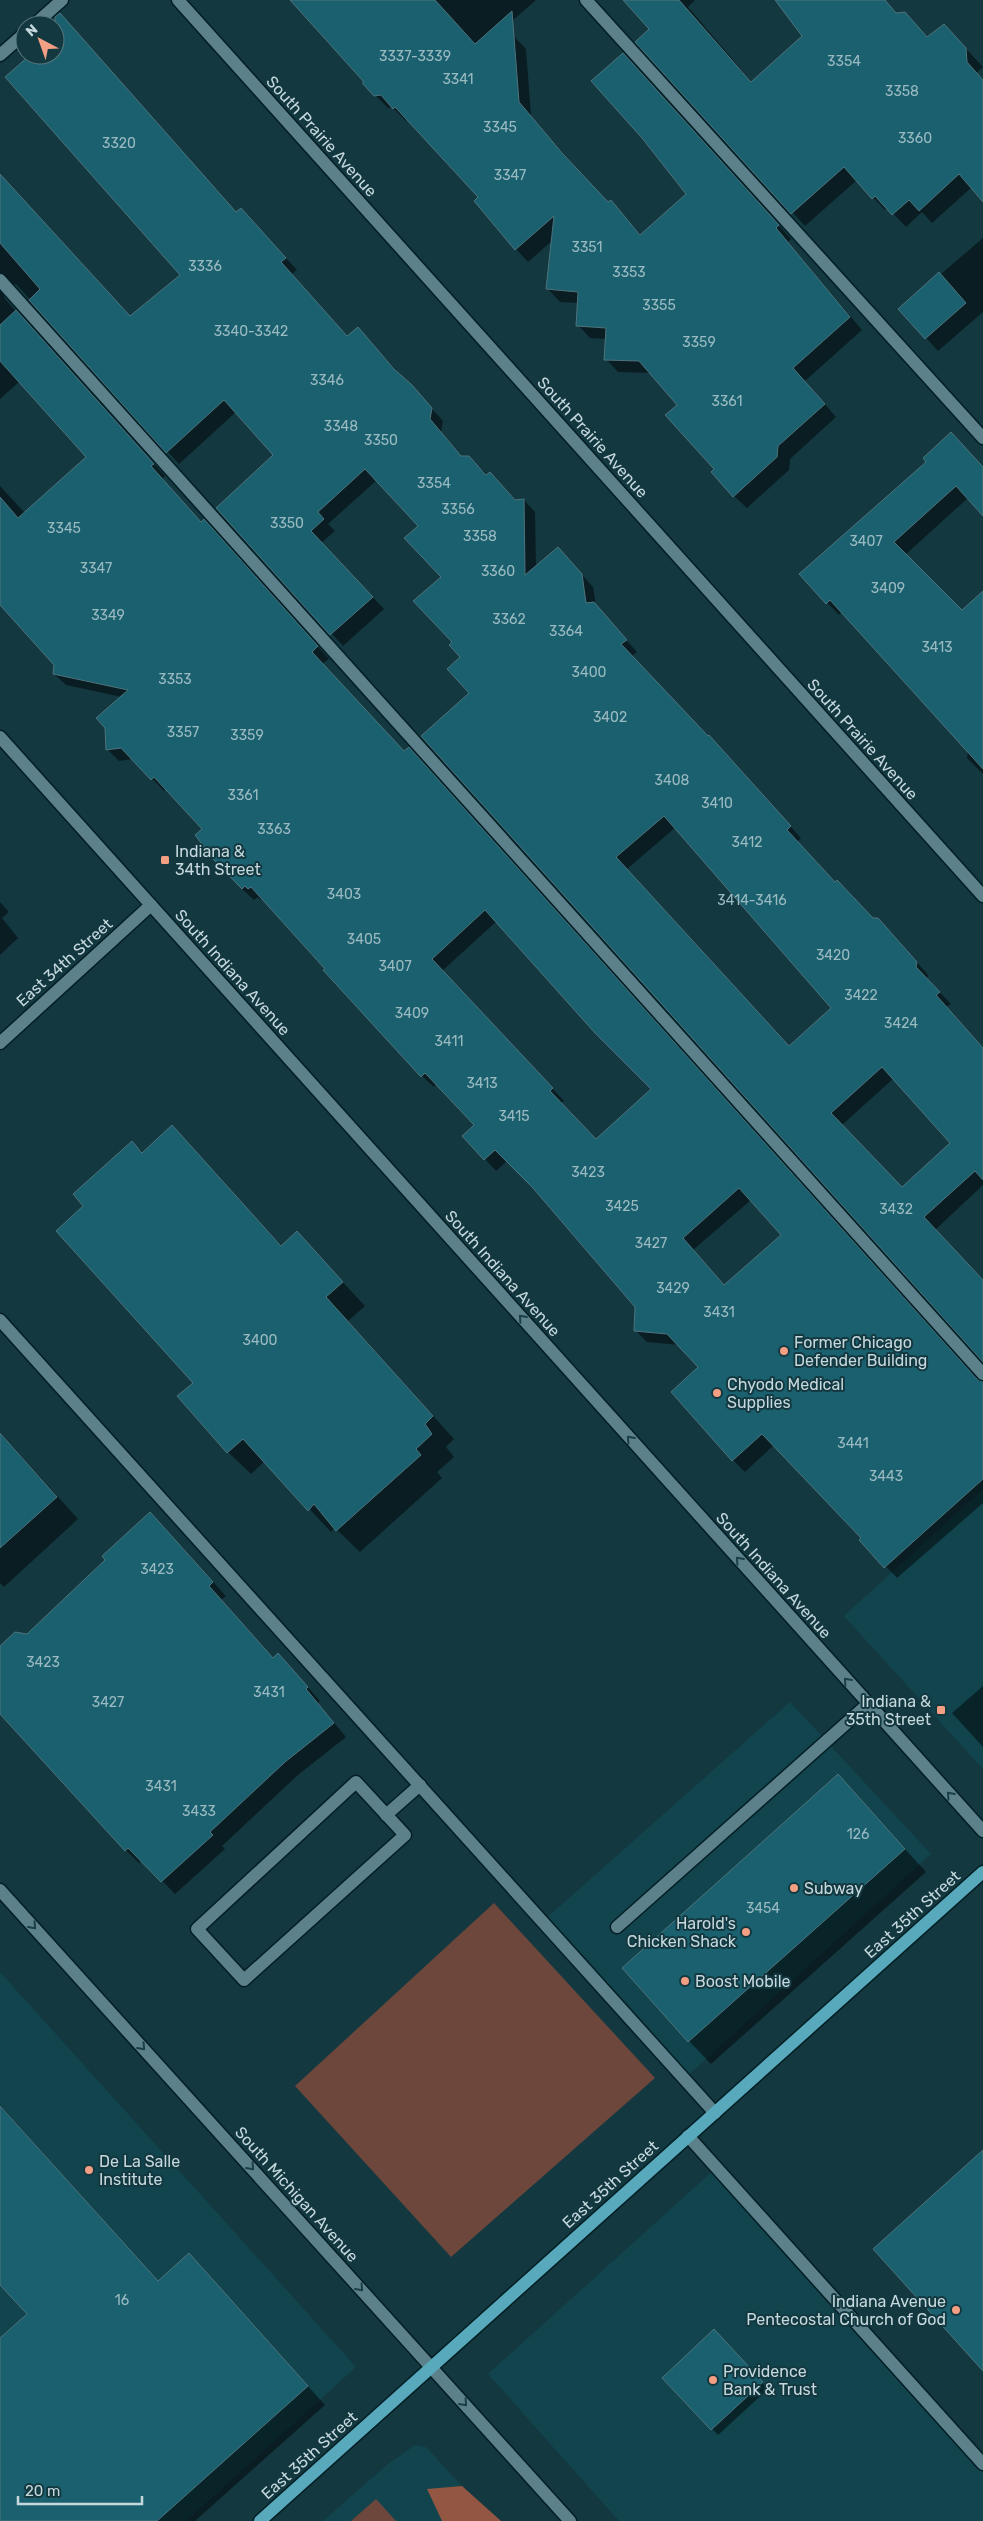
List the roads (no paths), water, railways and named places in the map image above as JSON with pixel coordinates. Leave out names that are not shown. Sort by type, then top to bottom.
[{"type":"main road","name":"East 35th Street","points":[[260,2521],[983,1872]]},
{"type":"street","points":[[45,15],[62,0]]},
{"type":"street","name":"South Prairie Avenue","points":[[178,0],[983,896]]},
{"type":"street","points":[[586,0],[983,438]]},
{"type":"street","points":[[0,55],[15,42]]},
{"type":"street","points":[[0,280],[983,1374]]},
{"type":"street","name":"South Indiana Avenue","points":[[0,737],[983,1831]]},
{"type":"street","name":"East 34th Street","points":[[0,1042],[151,905]]},
{"type":"street","points":[[0,1320],[715,2113]]},
{"type":"street","points":[[617,1926],[868,1704]]},
{"type":"street","points":[[356,1782],[386,1815],[405,1835],[244,1980],[197,1929],[356,1782]]},
{"type":"street","points":[[386,1815],[420,1785]]},
{"type":"street","name":"South Michigan Avenue","points":[[0,1890],[570,2521]]},
{"type":"street","points":[[688,2136],[983,2464]]},
{"type":"place","name":"Indiana & 34th Street","points":[[165,860]]},
{"type":"place","name":"Former Chicago Defender Building","points":[[784,1351]]},
{"type":"place","name":"Chyodo Medical Supplies","points":[[717,1393]]},
{"type":"place","name":"Indiana & 35th Street","points":[[941,1710]]},
{"type":"place","name":"Subway","points":[[794,1888]]},
{"type":"place","name":"Harold's Chicken Shack","points":[[746,1932]]},
{"type":"place","name":"Boost Mobile","points":[[685,1981]]},
{"type":"place","name":"De La Salle Institute","points":[[89,2170]]},
{"type":"place","name":"Indiana Avenue Pentecostal Church of God","points":[[956,2310]]},
{"type":"place","name":"Providence Bank & Trust","points":[[713,2380]]}]
